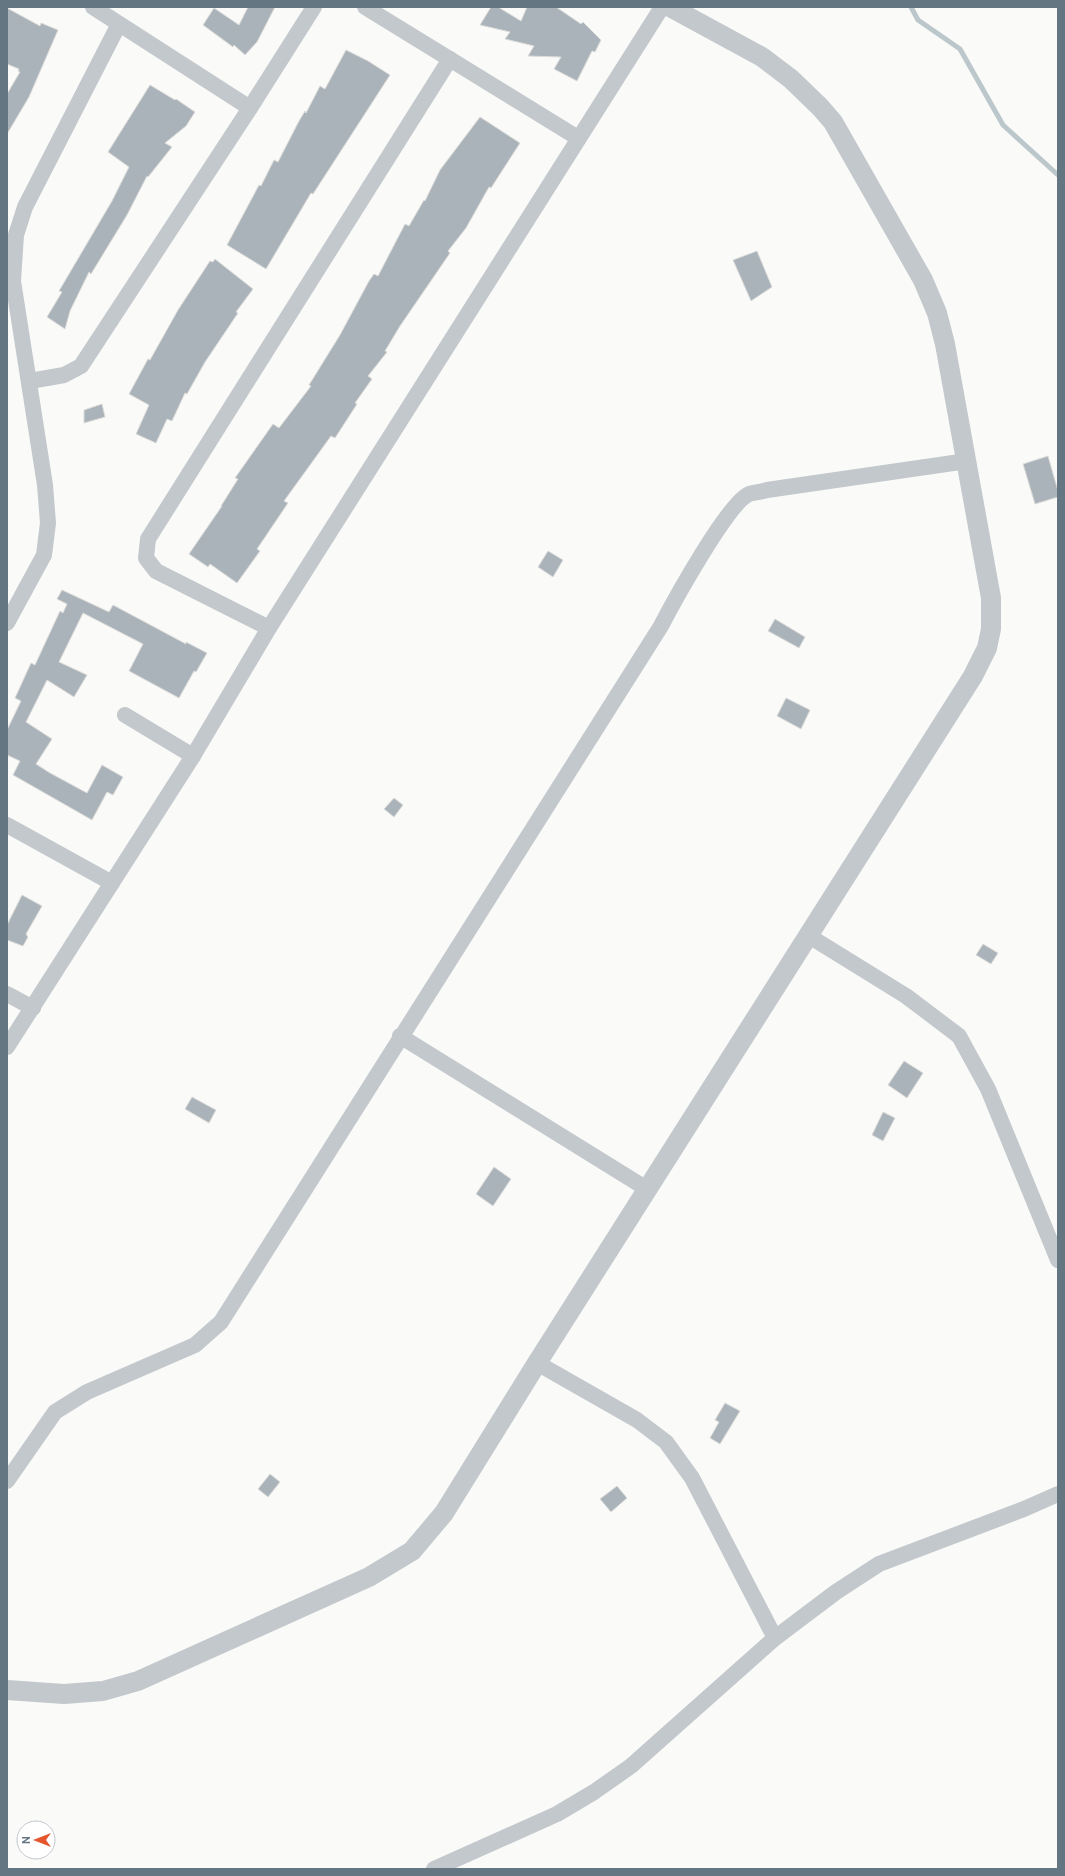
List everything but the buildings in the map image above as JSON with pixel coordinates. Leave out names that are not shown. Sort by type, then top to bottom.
[{"type":"street","points":[[93,7],[250,108]]},
{"type":"street","points":[[30,382],[64,375],[81,366],[250,108],[314,7]]},
{"type":"street","points":[[365,7],[578,138]]},
{"type":"street","points":[[7,1047],[193,756],[269,628],[662,7]]},
{"type":"street","points":[[7,1690],[72,1694],[103,1691],[138,1681],[369,1577],[412,1551],[444,1513],[647,1189],[973,676],[987,648],[991,630],[991,598],[945,344],[937,313],[923,280],[836,127],[820,107],[791,79],[762,57],[670,7]]},
{"type":"street","points":[[7,623],[44,555],[48,523],[45,485],[30,382],[10,282],[16,235],[25,207],[120,24]]},
{"type":"street","points":[[269,628],[156,571],[146,558],[148,540],[450,59]]},
{"type":"street","points":[[7,1481],[55,1412],[86,1392],[195,1345],[221,1322],[656,632],[705,551],[736,505],[748,494],[767,490],[967,461]]},
{"type":"street","points":[[125,715],[193,756]]},
{"type":"street","points":[[7,825],[112,883]]},
{"type":"street","points":[[809,936],[906,996],[959,1036],[988,1088],[1058,1260]]},
{"type":"street","points":[[7,994],[33,1008]]},
{"type":"street","points":[[400,1036],[647,1189]]},
{"type":"street","points":[[537,1364],[637,1420],[666,1442],[692,1478],[775,1638]]},
{"type":"street","points":[[434,1869],[556,1814],[594,1792],[631,1766],[775,1638],[836,1592],[879,1564],[1058,1494]]},
{"type":"waterway","points":[[911,7],[918,20],[960,49],[1003,125],[1058,175]]}]
